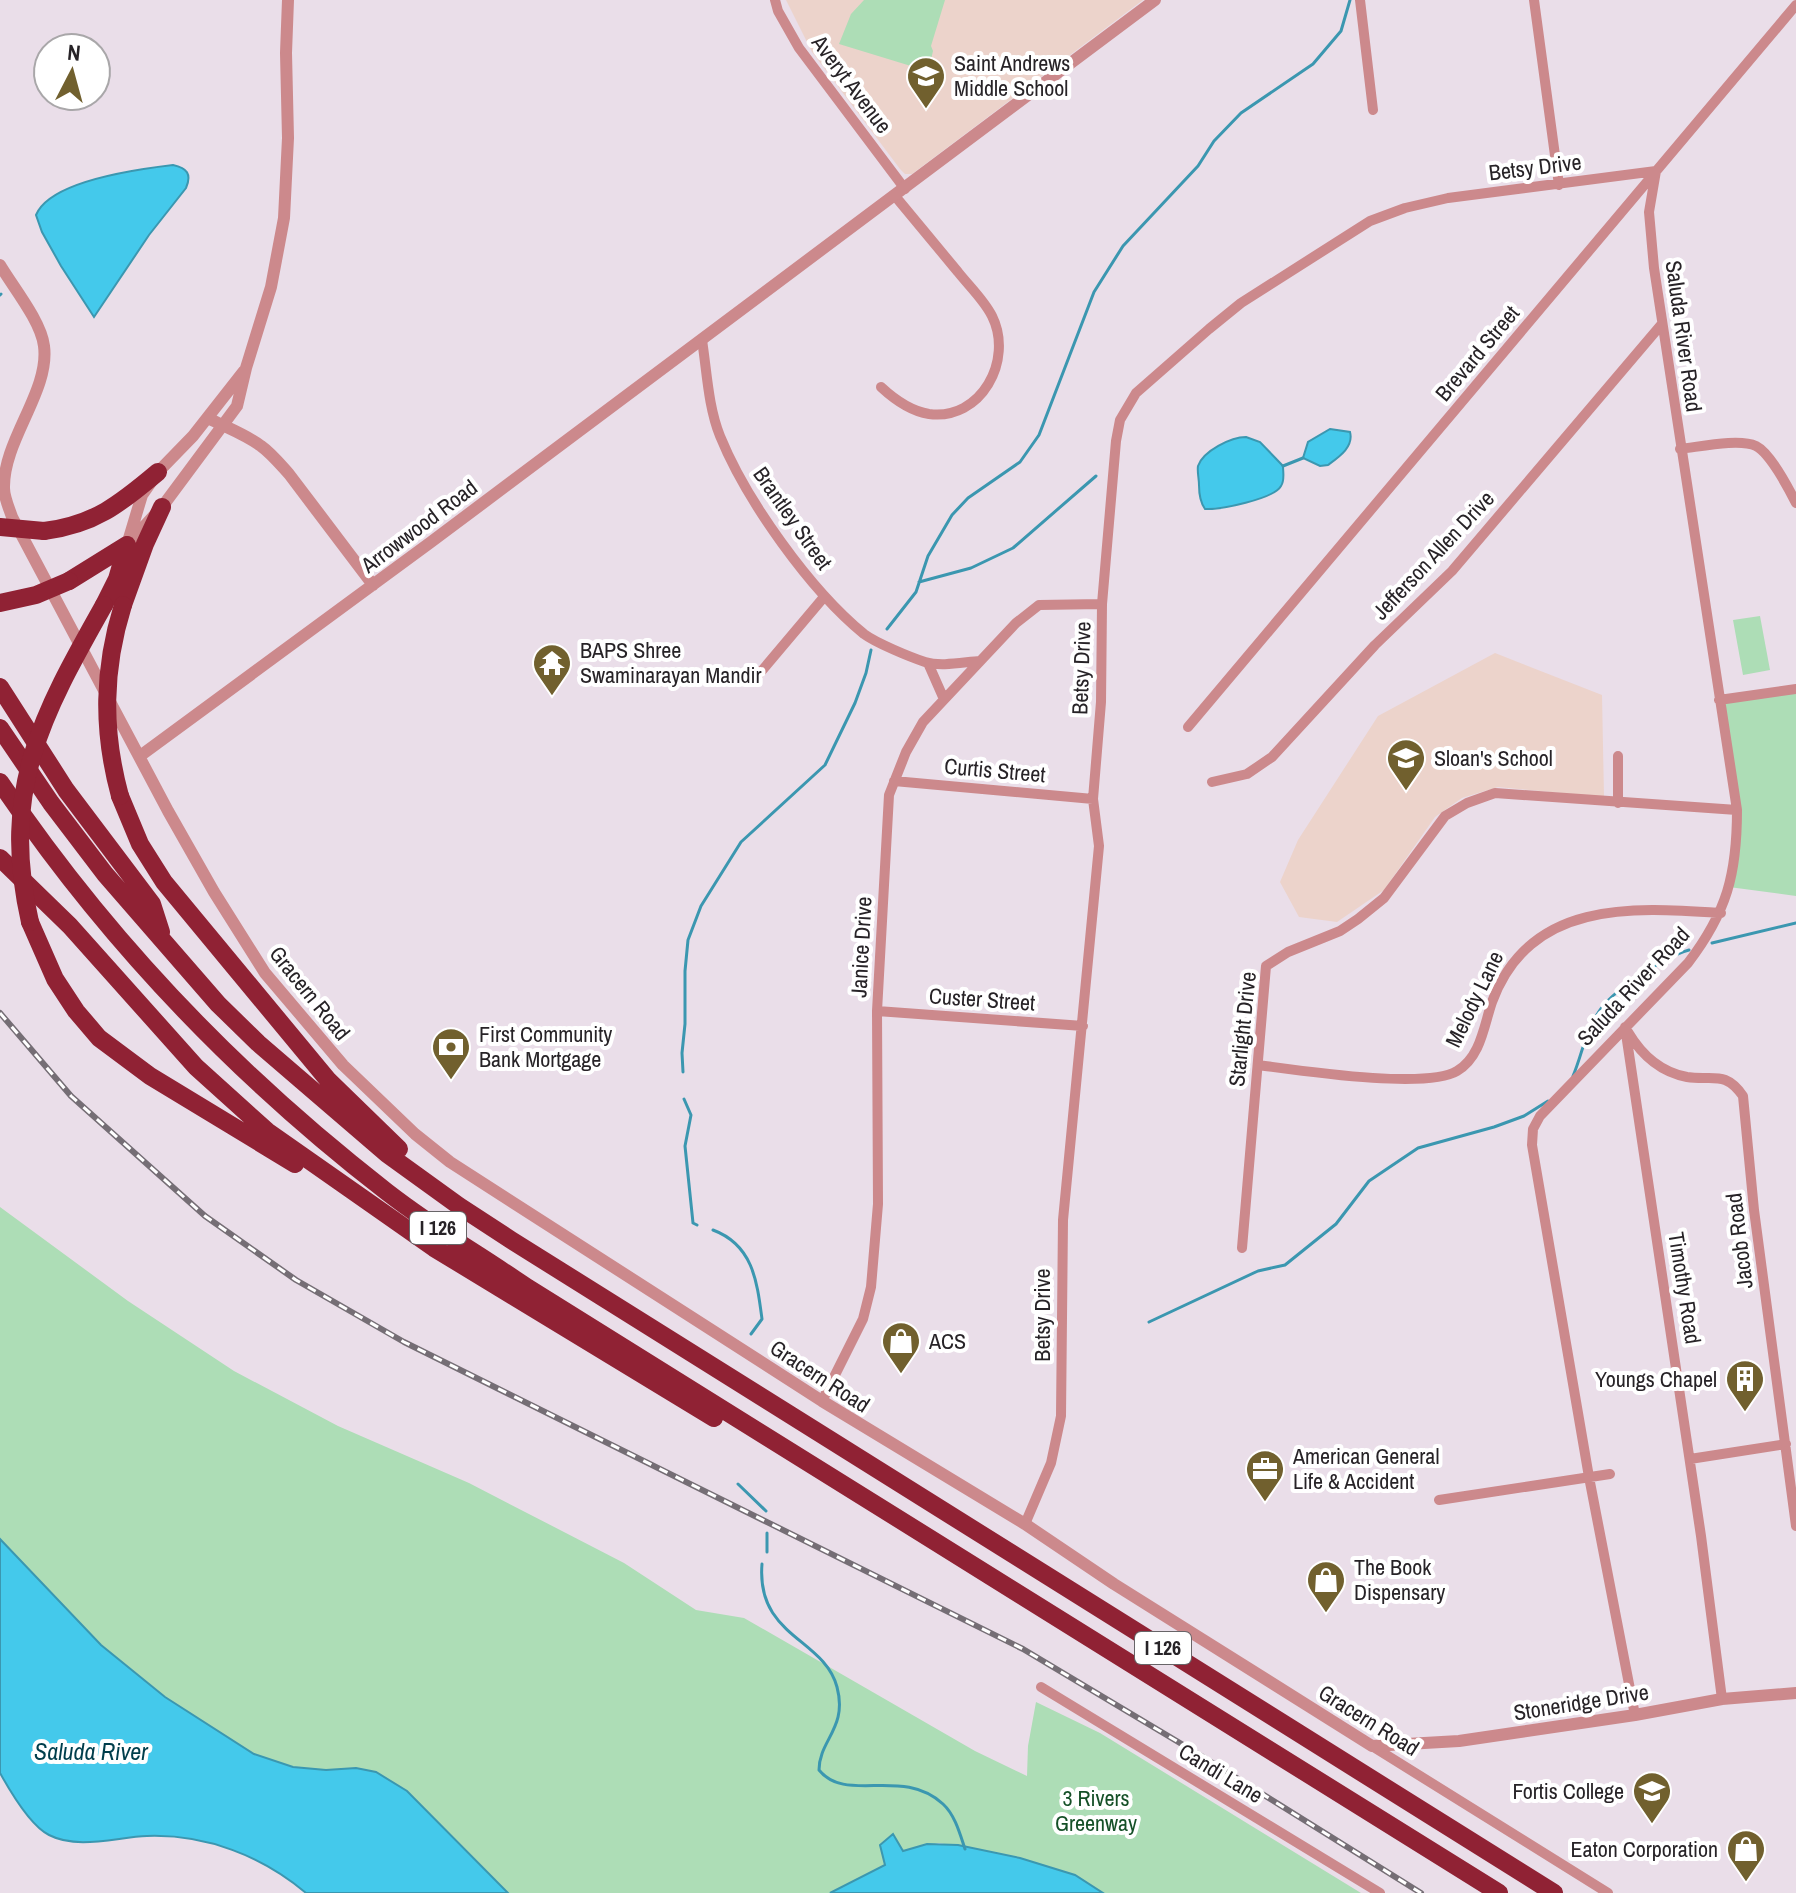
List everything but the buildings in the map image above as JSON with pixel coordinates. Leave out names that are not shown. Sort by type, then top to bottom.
[{"type":"highway","points":[[0,527],[44,531],[79,525],[122,502],[158,472]]},
{"type":"highway","points":[[162,507],[123,605],[109,664],[106,706],[108,746],[120,796],[132,828],[150,862],[197,923],[343,1097],[459,1206]]},
{"type":"highway","points":[[0,603],[36,595],[69,581],[127,545]]},
{"type":"highway","points":[[127,545],[117,579],[48,706],[26,763],[19,801],[17,849],[21,888],[30,922],[47,964],[85,1023],[113,1049],[162,1084],[790,1463],[971,1563]]},
{"type":"highway","points":[[0,687],[66,790],[152,904],[163,938]]},
{"type":"highway","name":"I 126","points":[[0,728],[105,874],[218,1004],[258,1043],[387,1154],[459,1206],[1554,1893]]},
{"type":"highway","name":"I 126","points":[[0,782],[94,911],[199,1028],[274,1099],[388,1193],[528,1288],[1499,1893]]},
{"type":"highway","points":[[0,858],[46,900],[158,1027],[226,1095],[294,1151],[434,1248]]},
{"type":"street","points":[[127,545],[162,507],[237,406],[271,287],[284,218],[288,138],[288,0]]},
{"type":"street","name":"Averyt Avenue","points":[[775,0],[799,48],[992,316],[999,348],[997,366],[989,385],[965,407],[949,413],[931,414],[913,410],[881,387]]},
{"type":"street","name":"Arrowwood Road","points":[[140,756],[1155,0]]},
{"type":"street","points":[[1360,0],[1373,110]]},
{"type":"street","points":[[1534,0],[1559,185]]},
{"type":"street","name":"Brevard Street","points":[[1188,727],[1796,5]]},
{"type":"street","name":"Betsy Drive","points":[[1025,1524],[1051,1463],[1061,1416],[1063,1220],[1099,846],[1093,799],[1101,702],[1102,604],[1120,420],[1136,393],[1241,303],[1370,221],[1405,208],[1448,198],[1656,171]]},
{"type":"street","name":"Saluda River Road","points":[[1635,1715],[1589,1477],[1532,1145],[1533,1129],[1540,1116],[1688,963],[1721,913],[1735,861],[1737,810],[1661,325],[1649,212],[1656,171]]},
{"type":"street","points":[[0,265],[35,322],[44,346],[44,366],[10,453],[3,491],[12,517],[67,624],[140,756]]},
{"type":"street","name":"Jefferson Allen Drive","points":[[1212,782],[1247,774],[1272,757],[1375,645],[1452,571],[1661,325]]},
{"type":"street","name":"Brantley Street","points":[[702,340],[711,403],[720,434],[738,474],[759,509],[824,597],[867,636],[928,663],[980,661]]},
{"type":"street","points":[[127,545],[136,508],[158,472],[208,418],[246,368]]},
{"type":"street","points":[[208,418],[262,446],[289,474],[373,585]]},
{"type":"street","points":[[1680,449],[1721,444],[1755,445],[1767,455],[1796,503]]},
{"type":"street","points":[[754,680],[824,597]]},
{"type":"street","name":"Janice Drive","points":[[822,1401],[863,1319],[871,1287],[878,1204],[877,1011],[889,795],[906,752],[923,722],[943,697],[1016,623],[1039,605],[1102,604]]},
{"type":"street","points":[[928,663],[943,697]]},
{"type":"street","points":[[1719,700],[1796,689]]},
{"type":"street","name":"Gracern Road","points":[[140,756],[214,892],[265,973],[343,1065],[427,1143],[475,1180],[822,1401],[1025,1524],[1114,1584],[1608,1893]]},
{"type":"street","points":[[1618,756],[1618,803]]},
{"type":"street","name":"Curtis Street","points":[[894,781],[1093,799]]},
{"type":"street","name":"Starlight Drive","points":[[1242,1248],[1266,966],[1288,952],[1340,931],[1384,898],[1445,816],[1467,803],[1495,793],[1737,810]]},
{"type":"street","name":"Melody Lane","points":[[1258,1065],[1422,1080],[1457,1072],[1472,1056],[1482,1036],[1492,1001],[1510,964],[1522,950],[1544,935],[1576,920],[1613,912],[1653,909],[1721,913]]},
{"type":"street","name":"Custer Street","points":[[877,1011],[1083,1026]]},
{"type":"street","name":"Jacob Road","points":[[1625,1027],[1637,1047],[1655,1063],[1687,1077],[1723,1078],[1735,1084],[1743,1096],[1754,1210],[1796,1526]]},
{"type":"street","name":"Timothy Road","points":[[1625,1027],[1690,1459],[1722,1699]]},
{"type":"street","points":[[1690,1459],[1786,1444]]},
{"type":"street","points":[[1439,1500],[1610,1474]]},
{"type":"street","name":"Candi Lane","points":[[1041,1687],[1380,1893]]},
{"type":"street","name":"Stoneridge Drive","points":[[1372,1746],[1459,1741],[1722,1699],[1796,1693]]},
{"type":"shaded area","name":"Saint Andrews Middle School","points":[[786,0],[1143,0],[912,174],[905,174],[812,52]]},
{"type":"shaded area","name":"Sloan's School","points":[[1495,653],[1602,695],[1604,797],[1498,787],[1462,798],[1435,817],[1384,890],[1337,922],[1299,917],[1280,882],[1298,840],[1378,716]]},
{"type":"green space","points":[[864,0],[945,0],[931,46],[933,51],[929,68],[924,70],[839,44],[851,14]]},
{"type":"green space","points":[[1760,616],[1770,670],[1743,675],[1733,620]]},
{"type":"green space","points":[[1796,689],[1796,896],[1729,887],[1737,836],[1719,700]]},
{"type":"green space","name":"3 Rivers Greenway","points":[[0,1207],[128,1301],[234,1371],[338,1426],[469,1483],[624,1563],[696,1610],[744,1618],[975,1751],[1027,1776],[1028,1746],[1036,1702],[1100,1733],[1361,1893],[1103,1893],[1075,1875],[1020,1858],[939,1843],[903,1851],[885,1865],[830,1893],[508,1893],[407,1791],[376,1772],[356,1768],[326,1770],[293,1767],[253,1754],[165,1697],[101,1645],[0,1539]]},
{"type":"water","points":[[173,165],[187,172],[186,188],[149,235],[94,317],[61,266],[36,215],[45,203],[77,185],[118,174]]},
{"type":"water","points":[[1330,429],[1350,432],[1350,442],[1345,451],[1328,465],[1320,466],[1303,458],[1308,442]]},
{"type":"water","points":[[1246,437],[1260,442],[1283,466],[1281,486],[1258,499],[1205,509],[1199,492],[1198,468],[1201,460],[1218,446]]},
{"type":"water","name":"Saluda River","points":[[0,1539],[101,1645],[165,1697],[254,1754],[293,1767],[326,1770],[356,1768],[376,1772],[407,1791],[508,1893],[306,1893],[271,1868],[212,1843],[169,1836],[72,1842],[49,1835],[35,1824],[0,1773]]},
{"type":"water","points":[[893,1834],[903,1851],[927,1844],[958,1845],[1020,1858],[1075,1875],[1103,1893],[830,1893],[885,1865],[880,1845]]},
{"type":"waterway","points":[[887,629],[916,592],[928,556],[952,515],[968,498],[1020,462],[1039,435],[1094,292],[1123,246],[1198,166],[1214,141],[1241,113],[1313,64],[1341,31],[1350,0]]},
{"type":"waterway","points":[[1283,466],[1303,458]]},
{"type":"waterway","points":[[919,582],[971,568],[1013,548],[1096,476]]},
{"type":"waterway","points":[[683,1072],[688,940],[701,906],[741,842],[825,765],[855,703],[871,650]]},
{"type":"waterway","points":[[1712,943],[1796,923]]},
{"type":"waterway","points":[[1573,1076],[1590,1028],[1605,1004],[1639,976],[1689,950]]},
{"type":"waterway","points":[[684,1099],[691,1115],[685,1146],[693,1223],[697,1225]]},
{"type":"waterway","points":[[1149,1322],[1258,1271],[1285,1265],[1336,1224],[1369,1181],[1418,1148],[1494,1127],[1524,1116],[1548,1101]]},
{"type":"waterway","points":[[713,1230],[737,1245],[751,1266],[762,1319],[751,1334]]},
{"type":"waterway","points":[[738,1484],[766,1511]]},
{"type":"waterway","points":[[767,1533],[767,1552]]},
{"type":"waterway","points":[[762,1564],[763,1588],[769,1607],[780,1622],[819,1657],[837,1687],[839,1713],[823,1750],[819,1770],[830,1780],[844,1784],[910,1787],[927,1793],[951,1814],[965,1849]]},
{"type":"railway","points":[[0,1013],[71,1096],[205,1216],[296,1280],[404,1342],[1023,1649],[1421,1893]]},
{"type":"place","name":"Saint Andrews Middle School","points":[[926,110]]},
{"type":"place","name":"BAPS Shree Swaminarayan Mandir","points":[[552,697]]},
{"type":"place","name":"Sloan's School","points":[[1406,792]]},
{"type":"place","name":"First Community Bank Mortgage","points":[[451,1081]]},
{"type":"place","name":"ACS","points":[[901,1375]]},
{"type":"place","name":"Youngs Chapel","points":[[1745,1413]]},
{"type":"place","name":"American General Life & Accident","points":[[1265,1503]]},
{"type":"place","name":"The Book Dispensary","points":[[1326,1614]]},
{"type":"place","name":"Fortis College","points":[[1652,1825]]},
{"type":"place","name":"Eaton Corporation","points":[[1746,1883]]}]
